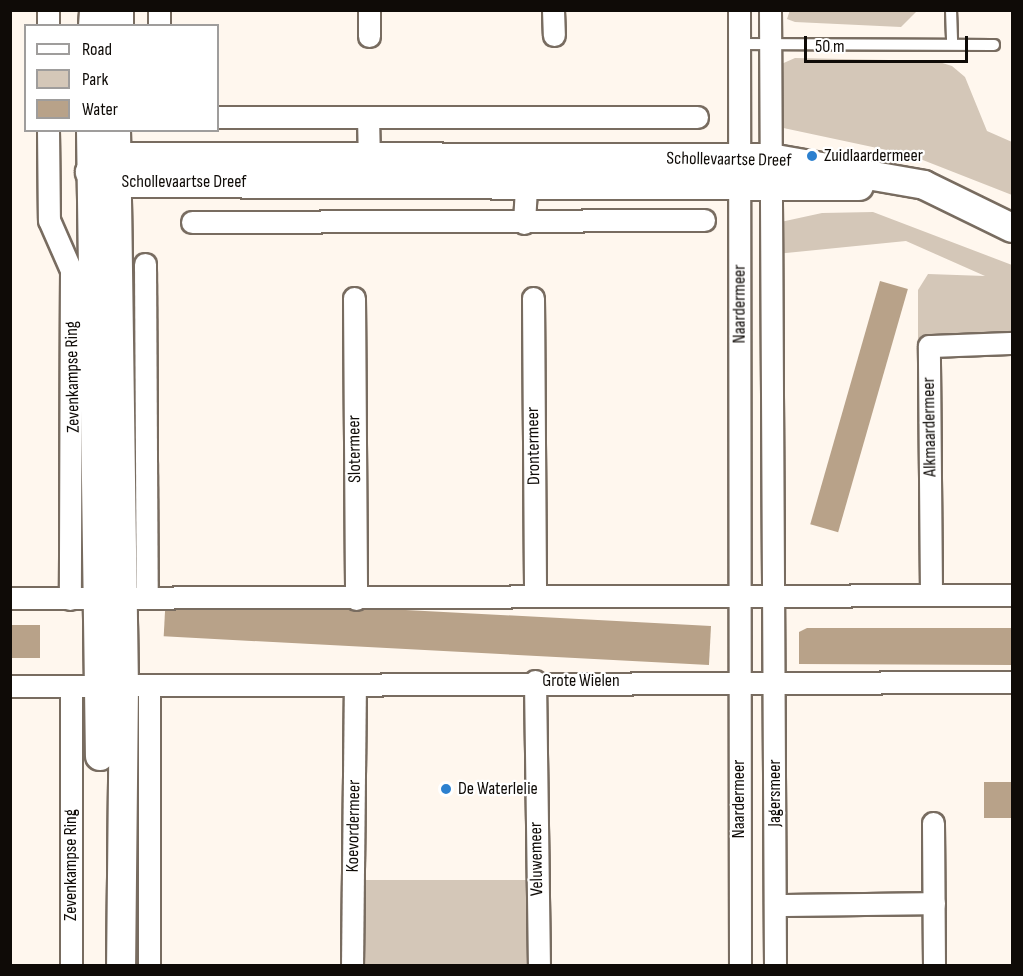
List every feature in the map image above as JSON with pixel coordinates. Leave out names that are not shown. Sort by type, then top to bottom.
[{"type":"main road","name":"Zevenkampse Ring","points":[[91,132],[90,172],[123,598]]},
{"type":"main road","name":"Schollevaartse Dreef","points":[[116,157],[527,171],[771,171],[924,184],[1012,228]]},
{"type":"main road","name":"Schollevaartse Dreef","points":[[90,172],[116,157],[369,160],[527,171]]},
{"type":"main road","name":"Zevenkampse Ring","points":[[116,157],[125,686],[121,966]]},
{"type":"main road","name":"Zevenkampse Ring","points":[[101,966],[125,686]]},
{"type":"street","points":[[369,10],[369,36]]},
{"type":"street","points":[[553,10],[554,35]]},
{"type":"street","name":"Naardermeer","points":[[740,10],[740,966]]},
{"type":"street","name":"Naardermeer","points":[[770,10],[775,682]]},
{"type":"street","points":[[219,117],[697,117]]},
{"type":"street","points":[[368,117],[369,160]]},
{"type":"street","name":"Zevenkampse Ring","points":[[48,132],[49,220],[71,270],[70,598]]},
{"type":"street","points":[[524,223],[527,171]]},
{"type":"street","points":[[192,222],[524,223],[704,220]]},
{"type":"street","name":"Zevenkampse Ring","points":[[123,598],[145,264]]},
{"type":"street","name":"Slotermeer","points":[[354,298],[356,599]]},
{"type":"street","name":"Drontermeer","points":[[532,298],[535,595]]},
{"type":"street","name":"Alkmaardermeer","points":[[931,592],[929,346],[1012,343]]},
{"type":"street","points":[[10,598],[356,599],[535,595],[775,597],[931,592],[1012,595]]},
{"type":"street","name":"Grote Wielen","points":[[125,686],[355,687],[535,681],[1012,682]]},
{"type":"street","name":"Veluwemeer","points":[[535,681],[538,966]]},
{"type":"street","name":"Jagersmeer","points":[[775,682],[775,966]]},
{"type":"street","points":[[10,686],[125,686]]},
{"type":"street","name":"Zevenkampse Ring","points":[[70,686],[71,966]]},
{"type":"street","name":"Zevenkampse Ring","points":[[125,686],[148,966]]},
{"type":"street","name":"Koevordermeer","points":[[352,966],[355,687]]},
{"type":"street","points":[[933,823],[934,966]]},
{"type":"street","points":[[775,905],[934,903]]},
{"type":"lane","points":[[951,10],[952,44]]},
{"type":"lane","points":[[740,44],[770,42],[994,45]]},
{"type":"green space","points":[[790,10],[917,11],[901,27],[795,22],[787,19]]},
{"type":"green space","points":[[795,58],[936,61],[952,66],[965,77],[987,131],[1012,142],[1012,195],[910,155],[774,126],[770,69]]},
{"type":"green space","points":[[873,212],[1012,265],[1012,337],[918,341],[918,290],[928,274],[985,276],[906,241],[776,254],[776,223],[822,213]]},
{"type":"green space","points":[[357,880],[528,880],[528,965],[357,965]]},
{"type":"water","points":[[880,281],[908,289],[838,532],[810,524]]},
{"type":"water","points":[[166,597],[711,626],[709,665],[164,636]]},
{"type":"water","points":[[11,625],[40,625],[40,658],[11,658]]},
{"type":"water","points":[[807,628],[1012,628],[1012,665],[799,664],[799,632]]},
{"type":"water","points":[[984,782],[1012,782],[1012,818],[984,818]]},
{"type":"place","name":"Zuidlaardermeer","points":[[812,156]]},
{"type":"place","name":"De Waterlelie","points":[[446,789]]}]
